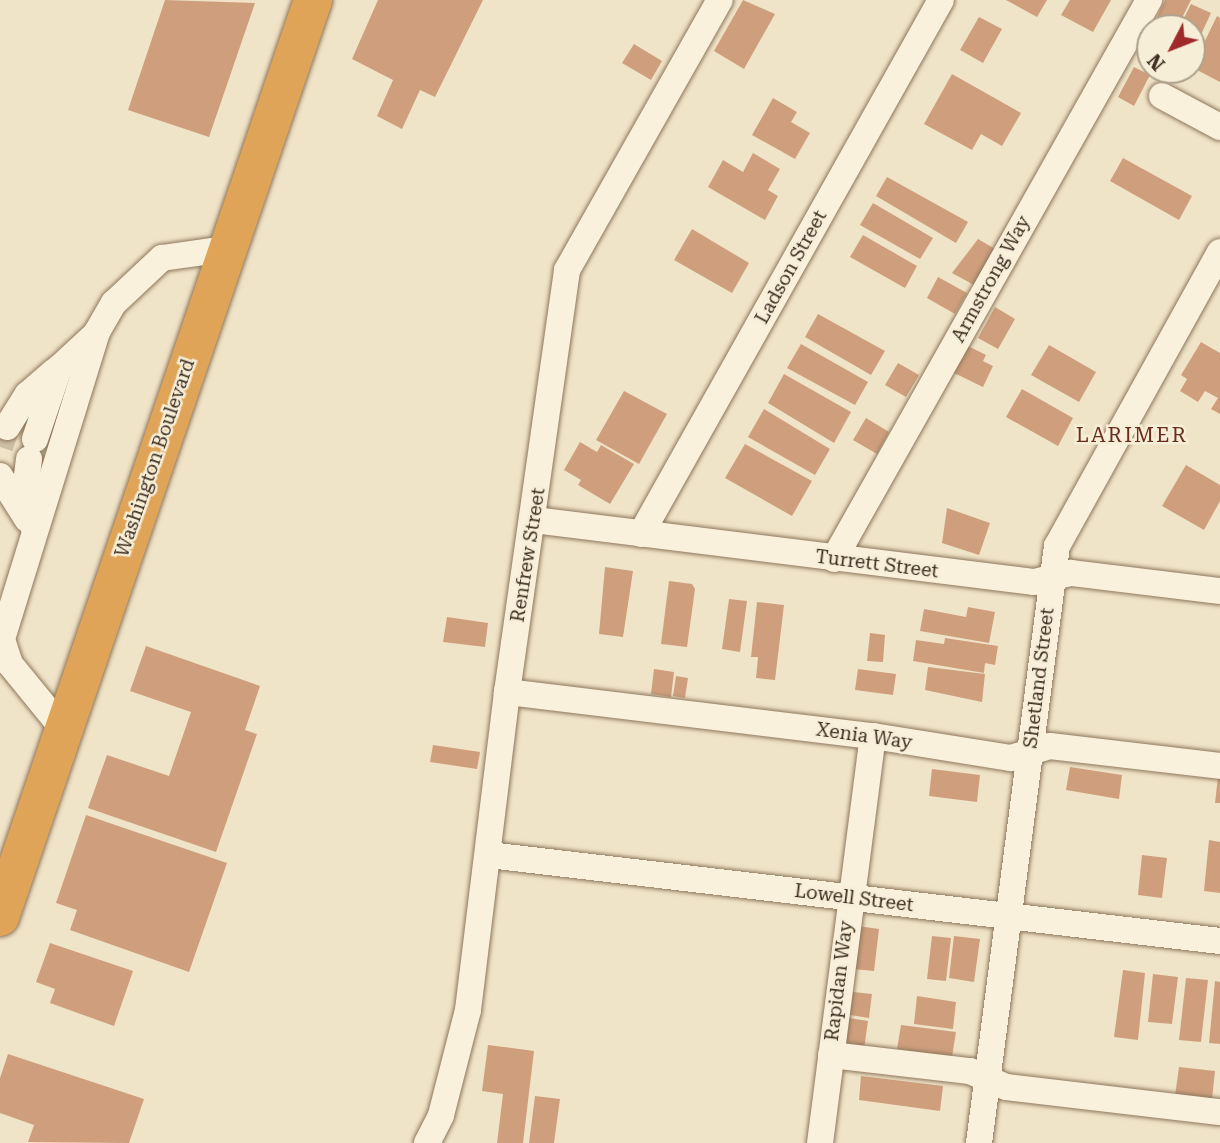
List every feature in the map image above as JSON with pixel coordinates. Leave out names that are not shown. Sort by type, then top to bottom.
[{"type":"highway","name":"Washington Boulevard","points":[[0,917],[226,248],[313,0]]},
{"type":"street","name":"Renfrew Street","points":[[427,1143],[441,1115],[468,1010],[507,692],[534,520],[567,270],[720,0]]},
{"type":"street","name":"Ladson Street","points":[[641,534],[942,0]]},
{"type":"street","name":"Armstrong Way","points":[[834,559],[1149,0]]},
{"type":"street","points":[[1162,96],[1220,127]]},
{"type":"street","points":[[64,729],[10,664],[2,639],[97,332],[114,303],[162,258],[226,248]]},
{"type":"street","name":"Shetland Street","points":[[979,1143],[989,1080],[1006,916],[1057,546],[1210,293],[1220,252]]},
{"type":"street","points":[[7,427],[27,395],[97,332]]},
{"type":"street","points":[[34,529],[25,493],[32,449],[59,368]]},
{"type":"street","points":[[0,476],[34,529]]},
{"type":"street","name":"Turrett Street","points":[[534,520],[1034,582],[1071,573],[1220,591]]},
{"type":"street","name":"Xenia Way","points":[[507,692],[873,736],[1011,758],[1050,746],[1220,766]]},
{"type":"street","name":"Rapidan Way","points":[[820,1143],[849,897],[873,736]]},
{"type":"street","name":"Lowell Street","points":[[489,855],[1220,941]]},
{"type":"street","points":[[831,1055],[970,1071],[1006,1087],[1220,1112]]},
{"type":"building","points":[[165,0],[255,3],[209,137],[128,110]]},
{"type":"building","points":[[378,0],[483,0],[435,97],[420,90],[402,129],[377,116],[393,80],[352,59]]},
{"type":"building","points":[[743,0],[775,14],[744,69],[714,51]]},
{"type":"building","points":[[1006,0],[1047,0],[1037,17]]},
{"type":"building","points":[[1070,0],[1111,0],[1093,32],[1061,15]]},
{"type":"building","points":[[1165,0],[1191,0],[1184,14],[1158,14]]},
{"type":"building","points":[[1191,4],[1211,13],[1206,24],[1206,14],[1186,14]]},
{"type":"building","points":[[1217,16],[1220,18],[1220,82],[1206,75],[1206,39]]},
{"type":"building","points":[[979,17],[1002,29],[983,63],[960,50]]},
{"type":"building","points":[[634,44],[662,61],[651,80],[622,63]]},
{"type":"building","points":[[1134,67],[1136,68],[1136,84],[1145,84],[1134,106],[1118,97]]},
{"type":"building","points":[[952,74],[1021,113],[1002,146],[981,134],[972,150],[924,124]]},
{"type":"building","points":[[773,98],[797,112],[791,122],[810,133],[795,159],[752,135]]},
{"type":"building","points":[[753,153],[780,169],[768,190],[778,196],[765,220],[708,187],[723,160],[743,172]]},
{"type":"building","points":[[1123,158],[1192,196],[1179,220],[1110,181]]},
{"type":"building","points":[[887,177],[968,222],[956,243],[876,196]]},
{"type":"building","points":[[873,203],[933,238],[920,259],[860,225]]},
{"type":"building","points":[[692,229],[749,263],[732,293],[674,260]]},
{"type":"building","points":[[863,235],[917,266],[905,288],[850,257]]},
{"type":"building","points":[[978,239],[995,249],[974,285],[952,273]]},
{"type":"building","points":[[938,277],[967,293],[955,314],[927,298]]},
{"type":"building","points":[[995,307],[1015,319],[998,349],[978,338]]},
{"type":"building","points":[[818,314],[885,351],[871,375],[805,337]]},
{"type":"building","points":[[1201,342],[1220,353],[1220,414],[1211,409],[1218,398],[1205,391],[1198,402],[1180,391],[1187,379],[1181,375]]},
{"type":"building","points":[[801,344],[868,382],[855,405],[787,368]]},
{"type":"building","points":[[1049,345],[1096,372],[1079,402],[1031,375]]},
{"type":"building","points":[[968,346],[986,355],[983,361],[993,366],[983,387],[954,373]]},
{"type":"building","points":[[898,363],[919,375],[906,397],[885,385]]},
{"type":"building","points":[[784,374],[851,412],[834,443],[768,403]]},
{"type":"building","points":[[1022,389],[1073,418],[1058,446],[1006,417]]},
{"type":"building","points":[[624,391],[667,414],[639,464],[596,440]]},
{"type":"building","points":[[764,409],[830,449],[815,475],[748,437]]},
{"type":"building","points":[[866,418],[889,432],[877,454],[853,440]]},
{"type":"building","points":[[580,442],[597,452],[601,445],[634,464],[610,504],[578,485],[581,480],[564,470]]},
{"type":"building","points":[[745,444],[812,481],[792,516],[725,478]]},
{"type":"building","points":[[1186,465],[1220,485],[1220,501],[1204,530],[1162,506]]},
{"type":"building","points":[[947,508],[990,523],[979,555],[942,543]]},
{"type":"building","points":[[605,567],[633,571],[623,637],[599,634]]},
{"type":"building","points":[[669,581],[692,584],[695,589],[687,647],[661,644]]},
{"type":"building","points":[[729,599],[747,601],[740,652],[722,649]]},
{"type":"building","points":[[757,602],[784,605],[775,680],[756,678],[758,657],[751,657]]},
{"type":"building","points":[[968,607],[995,612],[989,643],[920,631],[924,609],[966,617]]},
{"type":"building","points":[[447,617],[488,623],[485,647],[443,642]]},
{"type":"building","points":[[870,633],[885,635],[883,662],[867,661]]},
{"type":"building","points":[[945,638],[998,646],[995,665],[985,663],[984,673],[913,661],[916,640],[944,644]]},
{"type":"building","points":[[146,646],[260,686],[245,730],[257,734],[216,852],[88,808],[107,755],[169,776],[191,712],[130,691]]},
{"type":"building","points":[[928,667],[985,674],[982,702],[925,690]]},
{"type":"building","points":[[654,669],[674,672],[671,697],[651,694]]},
{"type":"building","points":[[858,669],[896,674],[893,695],[855,690]]},
{"type":"building","points":[[676,676],[688,678],[685,698],[673,696]]},
{"type":"building","points":[[433,745],[480,752],[477,769],[430,762]]},
{"type":"building","points":[[1070,767],[1122,775],[1119,799],[1066,790]]},
{"type":"building","points":[[932,769],[980,775],[977,802],[929,796]]},
{"type":"building","points":[[1218,777],[1220,803],[1215,803]]},
{"type":"building","points":[[86,815],[227,863],[189,972],[70,930],[77,910],[56,903]]},
{"type":"building","points":[[1209,840],[1220,842],[1220,893],[1204,891]]},
{"type":"building","points":[[1142,855],[1167,858],[1162,898],[1138,895]]},
{"type":"building","points":[[858,926],[879,929],[874,971],[853,969]]},
{"type":"building","points":[[932,936],[951,938],[946,981],[927,979]]},
{"type":"building","points":[[954,936],[980,939],[974,982],[949,978]]},
{"type":"building","points":[[50,943],[133,971],[114,1026],[50,1003],[55,989],[36,982]]},
{"type":"building","points":[[1123,970],[1145,973],[1138,1040],[1114,1037]]},
{"type":"building","points":[[1153,974],[1178,977],[1172,1024],[1148,1022]]},
{"type":"building","points":[[1186,978],[1208,980],[1201,1042],[1179,1040]]},
{"type":"building","points":[[1215,981],[1220,982],[1220,1044],[1209,1043]]},
{"type":"building","points":[[853,992],[872,994],[869,1018],[850,1015]]},
{"type":"building","points":[[917,996],[956,1002],[953,1029],[914,1024]]},
{"type":"building","points":[[849,1018],[868,1021],[864,1049],[845,1046]]},
{"type":"building","points":[[901,1025],[956,1032],[952,1057],[897,1049]]},
{"type":"building","points":[[488,1045],[534,1051],[523,1143],[497,1143],[503,1094],[482,1091]]},
{"type":"building","points":[[8,1054],[144,1099],[129,1143],[28,1142],[34,1125],[0,1113],[0,1078]]},
{"type":"building","points":[[1179,1067],[1215,1071],[1212,1100],[1175,1096]]},
{"type":"building","points":[[861,1076],[943,1086],[940,1111],[859,1100]]},
{"type":"building","points":[[535,1096],[560,1099],[554,1143],[529,1143]]},
{"type":"tunnel","points":[[0,447],[7,427]]},
{"type":"district","name":"LARIMER","points":[[1132,435]]}]
